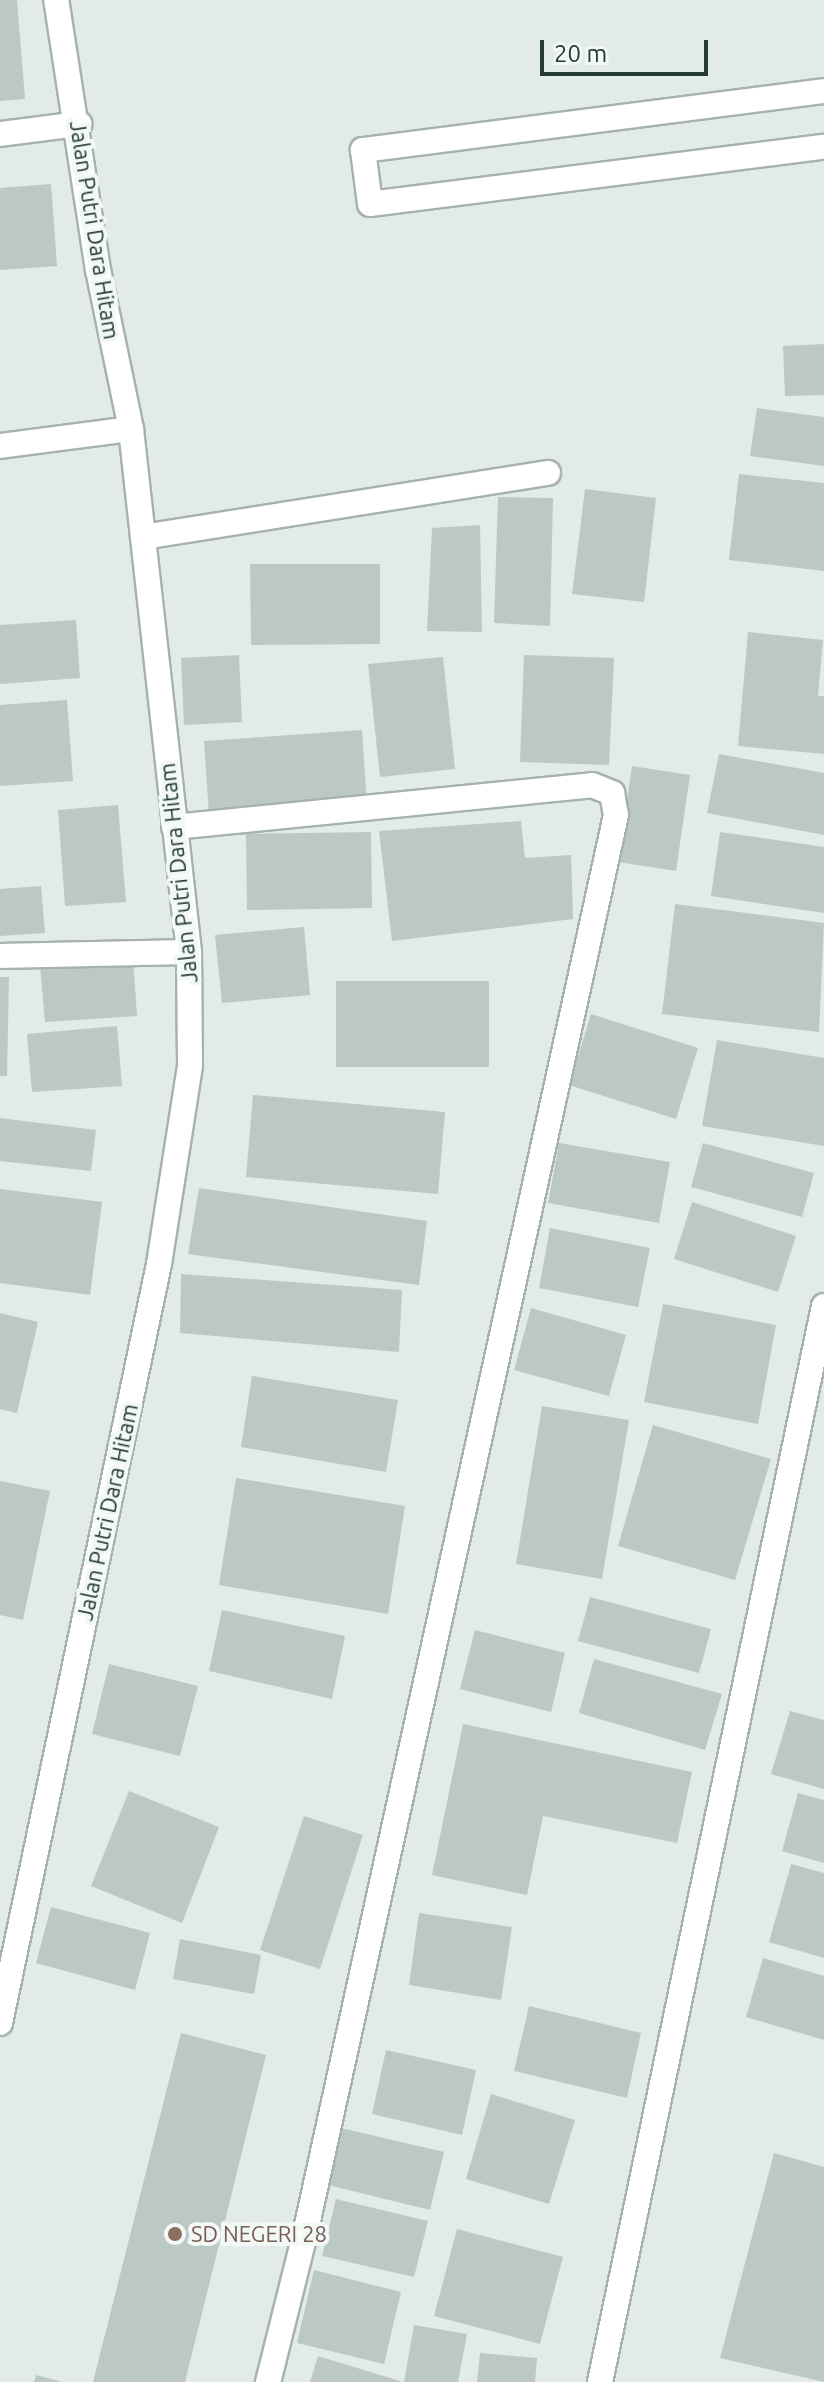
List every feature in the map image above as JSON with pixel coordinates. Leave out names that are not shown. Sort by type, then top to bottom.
[{"type":"street","name":"Jalan Putri Dara Hitam","points":[[0,2023],[159,1264],[190,1065],[189,952],[131,429],[98,270],[79,124],[56,0]]},
{"type":"street","points":[[824,91],[363,150],[370,204],[824,147]]},
{"type":"street","points":[[0,134],[79,124]]},
{"type":"street","points":[[0,446],[131,429]]},
{"type":"street","points":[[143,537],[548,473]]},
{"type":"street","points":[[174,827],[592,785],[612,793],[616,815],[306,2230],[268,2382]]},
{"type":"street","points":[[0,956],[189,952]]},
{"type":"street","points":[[600,2382],[824,1306]]},
{"type":"building","points":[[0,0],[17,0],[25,99],[0,101]]},
{"type":"building","points":[[51,184],[57,266],[0,270],[0,188]]},
{"type":"building","points":[[824,344],[824,395],[785,396],[783,346]]},
{"type":"building","points":[[757,408],[824,417],[824,466],[750,456]]},
{"type":"building","points":[[739,474],[824,483],[824,571],[729,560]]},
{"type":"building","points":[[585,489],[656,498],[644,602],[572,594]]},
{"type":"building","points":[[498,497],[553,498],[550,626],[494,623]]},
{"type":"building","points":[[480,525],[482,632],[427,631],[432,528]]},
{"type":"building","points":[[250,564],[380,564],[380,644],[251,645]]},
{"type":"building","points":[[76,620],[80,678],[0,684],[0,625]]},
{"type":"building","points":[[748,632],[823,640],[818,696],[824,696],[824,754],[738,746]]},
{"type":"building","points":[[239,655],[242,722],[184,725],[181,658]]},
{"type":"building","points":[[524,655],[614,658],[609,765],[520,762]]},
{"type":"building","points":[[443,657],[455,769],[380,777],[368,664]]},
{"type":"building","points":[[67,700],[73,781],[0,786],[0,705]]},
{"type":"building","points":[[362,730],[367,804],[209,815],[204,741]]},
{"type":"building","points":[[719,754],[824,773],[824,835],[707,813]]},
{"type":"building","points":[[632,766],[690,775],[676,871],[618,862]]},
{"type":"building","points":[[118,805],[126,902],[65,906],[58,810]]},
{"type":"building","points":[[521,821],[525,858],[571,855],[573,919],[392,941],[379,831]]},
{"type":"building","points":[[371,832],[372,908],[247,910],[246,834]]},
{"type":"building","points":[[720,832],[824,847],[824,913],[711,896]]},
{"type":"building","points":[[41,886],[45,933],[0,936],[0,889]]},
{"type":"building","points":[[675,904],[824,923],[819,1032],[662,1014]]},
{"type":"building","points":[[304,927],[310,995],[222,1003],[215,935]]},
{"type":"building","points":[[133,958],[137,1016],[45,1022],[40,966]]},
{"type":"building","points":[[0,977],[9,977],[7,1076],[0,1076]]},
{"type":"building","points":[[336,981],[489,981],[489,1067],[336,1067]]},
{"type":"building","points":[[591,1014],[698,1048],[676,1119],[569,1085]]},
{"type":"building","points":[[117,1026],[122,1086],[32,1092],[27,1034]]},
{"type":"building","points":[[717,1040],[824,1058],[824,1146],[702,1126]]},
{"type":"building","points":[[253,1095],[445,1112],[438,1194],[246,1177]]},
{"type":"building","points":[[0,1118],[96,1130],[91,1171],[0,1161]]},
{"type":"building","points":[[559,1143],[670,1162],[659,1223],[548,1203]]},
{"type":"building","points":[[703,1143],[814,1173],[802,1217],[691,1187]]},
{"type":"building","points":[[199,1188],[427,1221],[419,1285],[188,1254]]},
{"type":"building","points":[[0,1189],[102,1202],[90,1295],[0,1283]]},
{"type":"building","points":[[692,1202],[796,1236],[778,1292],[674,1259]]},
{"type":"building","points":[[550,1228],[650,1248],[638,1307],[539,1288]]},
{"type":"building","points":[[181,1274],[402,1290],[399,1352],[180,1333]]},
{"type":"building","points":[[663,1304],[776,1325],[758,1424],[644,1402]]},
{"type":"building","points":[[531,1308],[626,1335],[609,1396],[514,1370]]},
{"type":"building","points":[[0,1313],[38,1322],[17,1413],[0,1409]]},
{"type":"building","points":[[252,1376],[398,1400],[386,1472],[241,1447]]},
{"type":"building","points":[[542,1406],[629,1420],[602,1579],[516,1564]]},
{"type":"building","points":[[653,1425],[771,1459],[735,1580],[618,1546]]},
{"type":"building","points":[[236,1478],[405,1506],[388,1614],[219,1585]]},
{"type":"building","points":[[0,1481],[50,1491],[23,1620],[0,1615]]},
{"type":"building","points":[[590,1597],[711,1629],[699,1673],[578,1641]]},
{"type":"building","points":[[222,1610],[345,1636],[332,1699],[209,1671]]},
{"type":"building","points":[[475,1630],[565,1653],[551,1712],[460,1689]]},
{"type":"building","points":[[594,1659],[722,1694],[705,1750],[579,1713]]},
{"type":"building","points":[[109,1664],[198,1686],[180,1756],[92,1734]]},
{"type":"building","points":[[790,1711],[824,1720],[824,1789],[771,1774]]},
{"type":"building","points":[[463,1724],[692,1772],[677,1843],[543,1816],[527,1895],[432,1875]]},
{"type":"building","points":[[129,1791],[219,1827],[182,1923],[91,1886]]},
{"type":"building","points":[[798,1793],[824,1800],[824,1863],[782,1851]]},
{"type":"building","points":[[304,1816],[363,1835],[320,1969],[260,1950]]},
{"type":"building","points":[[791,1864],[824,1873],[824,1958],[769,1942]]},
{"type":"building","points":[[51,1907],[150,1933],[135,1990],[36,1963]]},
{"type":"building","points":[[419,1913],[512,1927],[501,2000],[409,1985]]},
{"type":"building","points":[[180,1939],[261,1955],[254,1994],[173,1979]]},
{"type":"building","points":[[763,1958],[824,1976],[824,2040],[746,2017]]},
{"type":"building","points":[[529,2006],[641,2033],[627,2098],[514,2071]]},
{"type":"building","points":[[181,2033],[266,2055],[185,2382],[93,2382]]},
{"type":"building","points":[[386,2050],[476,2070],[462,2135],[372,2114]]},
{"type":"building","points":[[491,2094],[575,2120],[549,2204],[466,2179]]},
{"type":"building","points":[[341,2128],[444,2152],[430,2210],[328,2185]]},
{"type":"building","points":[[774,2153],[824,2167],[824,2382],[720,2358]]},
{"type":"building","points":[[336,2199],[428,2221],[414,2277],[322,2256]]},
{"type":"building","points":[[457,2229],[563,2257],[540,2344],[434,2316]]},
{"type":"building","points":[[314,2270],[401,2292],[384,2364],[297,2343]]},
{"type":"building","points":[[414,2325],[467,2334],[458,2382],[404,2382]]},
{"type":"building","points":[[480,2353],[537,2358],[535,2382],[477,2382]]},
{"type":"building","points":[[318,2356],[400,2381],[400,2382],[310,2382]]},
{"type":"building","points":[[36,2375],[59,2381],[59,2382],[34,2382]]},
{"type":"place","name":"SD NEGERI 28","points":[[175,2234]]}]
